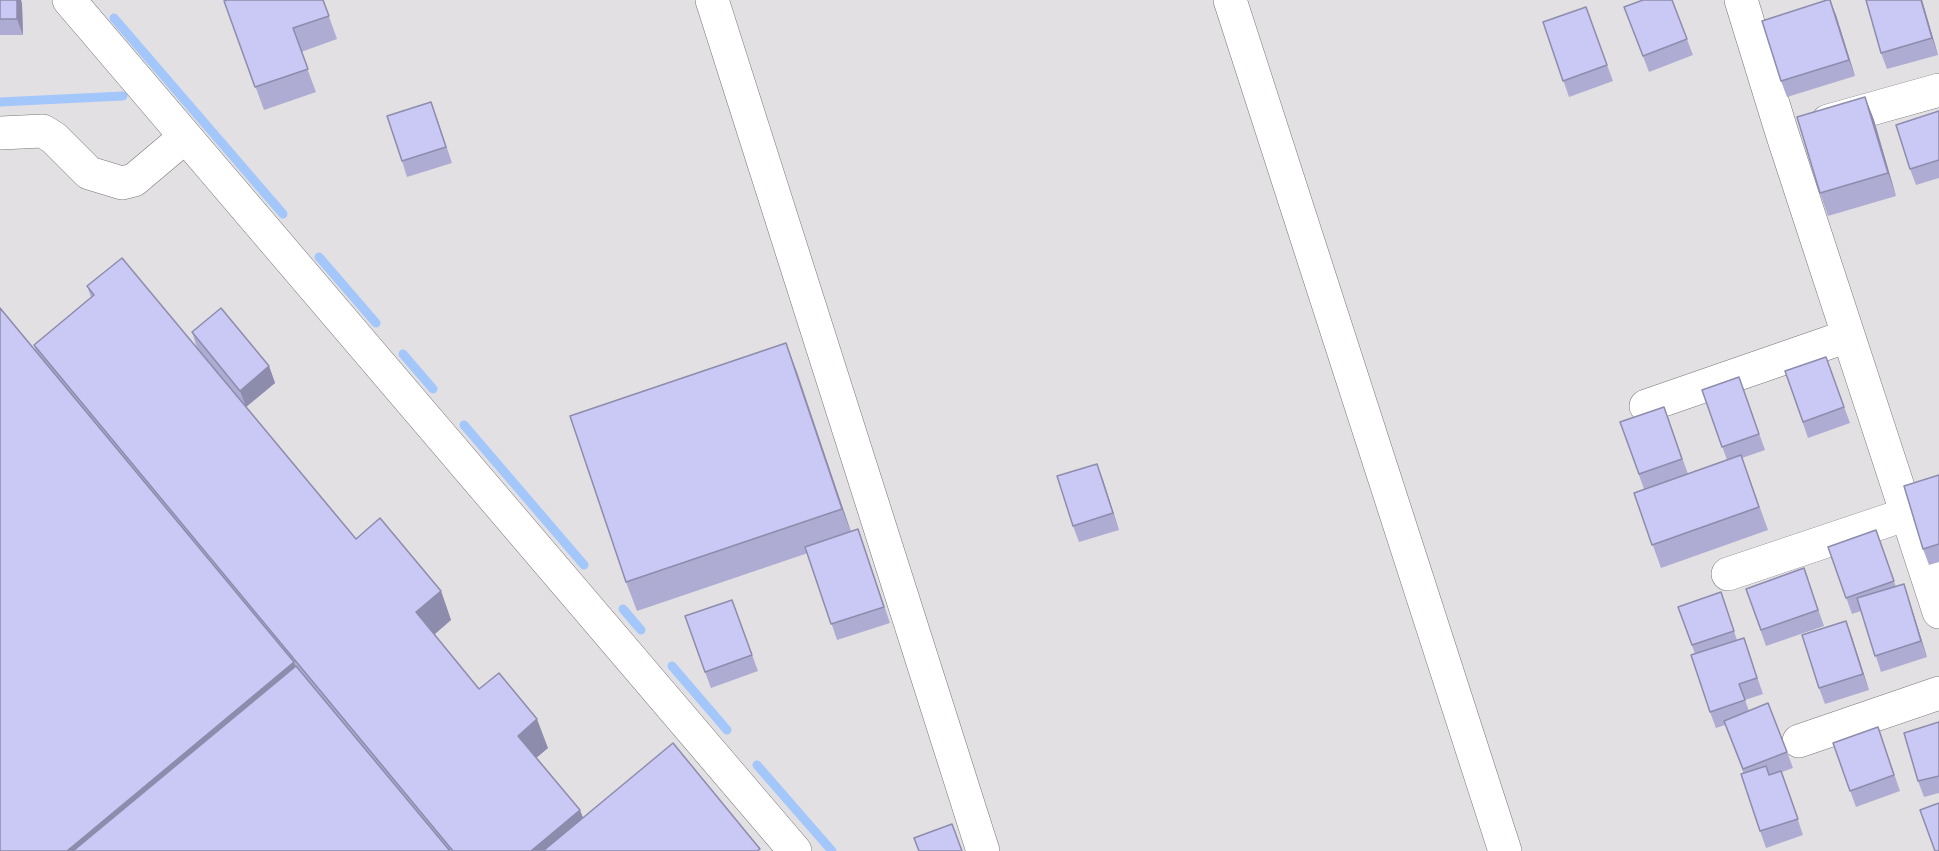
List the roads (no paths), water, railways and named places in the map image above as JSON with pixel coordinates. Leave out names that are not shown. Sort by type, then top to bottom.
[{"type":"street","points":[[712,0],[983,851]]},
{"type":"street","points":[[1230,0],[1504,851]]},
{"type":"street","points":[[1741,0],[1782,134],[1937,601]]},
{"type":"street","points":[[80,3],[185,137],[795,851]]},
{"type":"street","points":[[1782,134],[1939,90]]},
{"type":"street","points":[[0,133],[43,131],[54,138],[89,173],[122,183],[135,180],[185,137]]},
{"type":"street","points":[[1646,406],[1848,336]]},
{"type":"street","points":[[1728,574],[1907,514]]},
{"type":"street","points":[[1800,741],[1939,693]]},
{"type":"waterway","points":[[114,18],[283,214]]},
{"type":"waterway","points":[[0,102],[123,96]]},
{"type":"waterway","points":[[319,257],[376,323]]},
{"type":"waterway","points":[[403,354],[433,389]]},
{"type":"waterway","points":[[464,425],[584,565]]},
{"type":"waterway","points":[[623,609],[641,630]]},
{"type":"waterway","points":[[672,666],[727,730]]},
{"type":"waterway","points":[[757,765],[832,851]]}]
